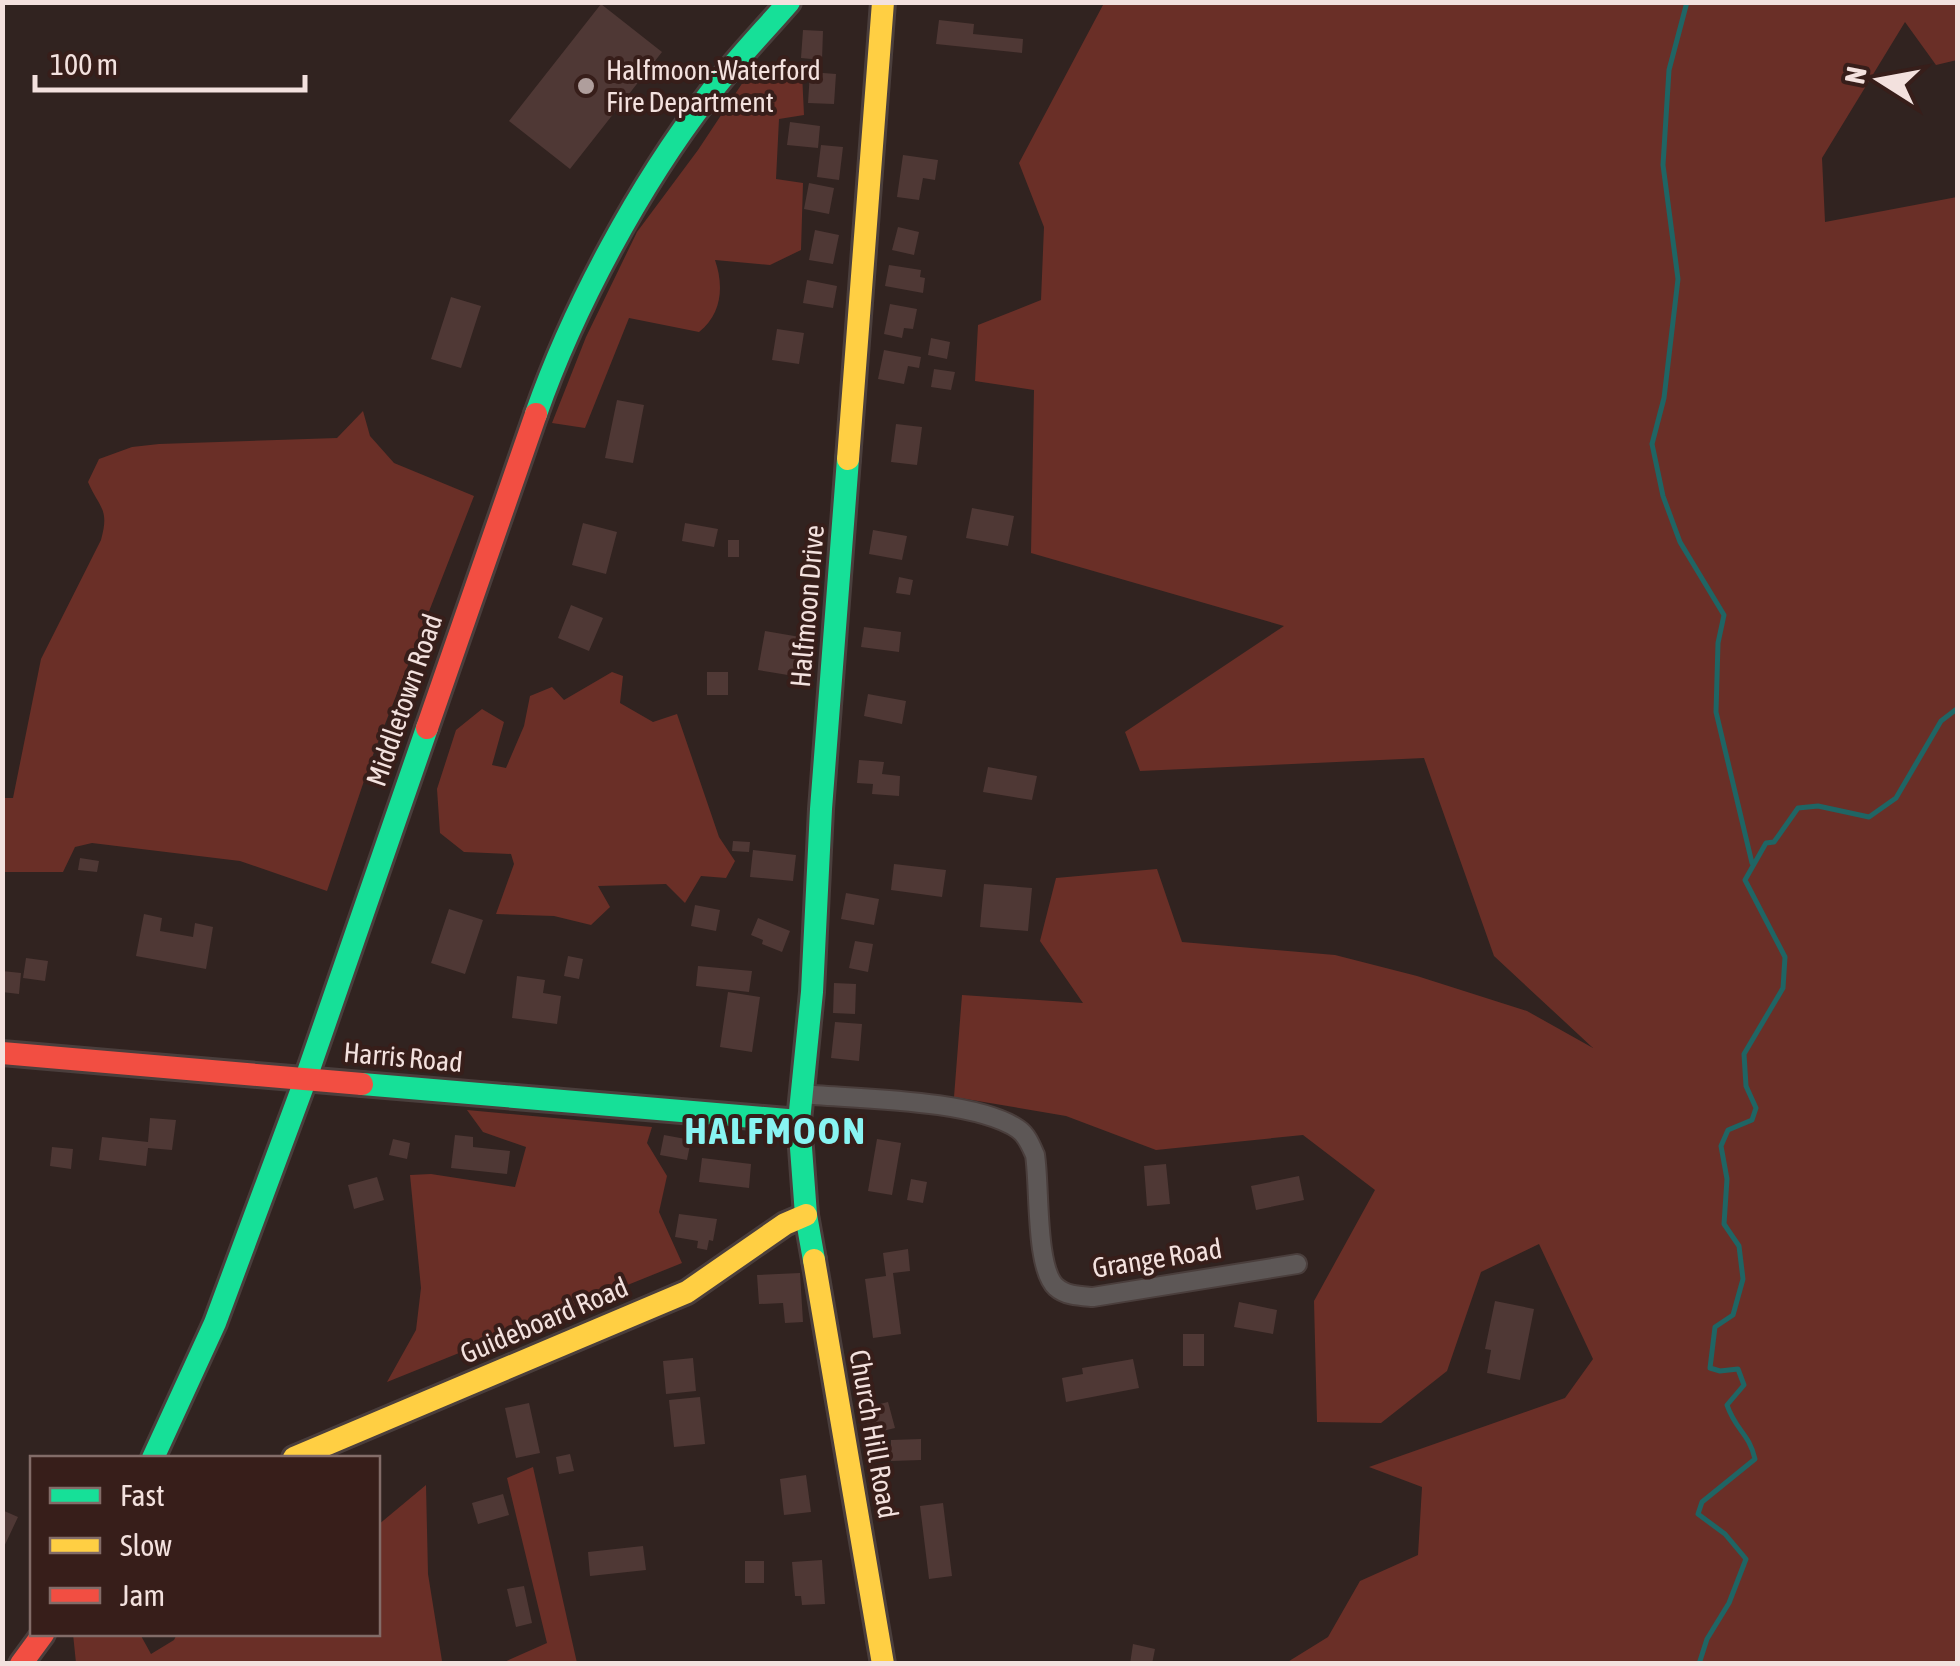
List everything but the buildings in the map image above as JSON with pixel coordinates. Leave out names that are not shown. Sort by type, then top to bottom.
[{"type":"street","name":"Middletown Road","points":[[154,1456],[215,1323],[306,1078],[539,406],[594,281],[634,207],[708,96],[789,2]]},
{"type":"street","name":"Halfmoon Drive","points":[[806,1215],[799,1121],[812,992],[821,809],[883,2]]},
{"type":"street","name":"Harris Road","points":[[2,1053],[799,1121]]},
{"type":"street","name":"Grange Road","points":[[801,1094],[940,1106],[978,1113],[1018,1129],[1035,1155],[1045,1267],[1058,1290],[1074,1296],[1094,1297],[1296,1264]]},
{"type":"street","name":"Guideboard Road","points":[[299,1456],[687,1292],[786,1224],[806,1215]]},
{"type":"street","name":"Church Hill Road","points":[[806,1215],[883,1664]]},
{"type":"street","points":[[21,1664],[42,1636]]},
{"type":"shaded area","points":[[1092,3],[1957,3],[1957,60],[1936,65],[1905,22],[1822,158],[1825,222],[1957,197],[1957,1663],[1286,1663],[1328,1637],[1360,1581],[1418,1555],[1422,1487],[1369,1467],[1565,1398],[1593,1359],[1539,1244],[1481,1272],[1447,1371],[1381,1423],[1317,1422],[1314,1301],[1375,1190],[1303,1135],[1156,1150],[1066,1116],[954,1097],[962,995],[1083,1003],[1040,941],[1056,878],[1157,869],[1182,942],[1335,955],[1417,976],[1527,1011],[1593,1048],[1494,956],[1424,758],[1140,771],[1125,732],[1284,626],[1031,553],[1034,390],[975,381],[978,325],[1041,300],[1044,227],[1019,163],[1103,5]]},
{"type":"shaded area","points":[[755,64],[802,73],[804,115],[779,119],[776,179],[803,183],[801,250],[770,265],[715,260],[720,280],[717,308],[699,332],[629,318],[585,428],[552,423],[586,337],[637,232]]},
{"type":"shaded area","points":[[363,411],[370,436],[394,463],[474,496],[371,760],[327,891],[240,861],[92,843],[75,847],[63,872],[3,872],[3,798],[13,798],[41,659],[101,540],[102,509],[88,482],[99,459],[132,447],[159,444],[337,438]]},
{"type":"shaded area","points":[[612,672],[623,676],[620,703],[653,722],[677,714],[719,837],[735,861],[726,878],[701,876],[685,903],[666,884],[598,886],[610,907],[591,925],[554,916],[496,914],[514,864],[511,854],[464,852],[440,833],[437,789],[456,730],[482,709],[504,722],[492,765],[506,768],[524,726],[530,696],[552,687],[564,700]]},
{"type":"shaded area","points":[[467,1110],[652,1127],[647,1143],[667,1176],[659,1212],[682,1263],[387,1382],[416,1330],[421,1288],[410,1175],[431,1174],[515,1187],[526,1147],[483,1132]]},
{"type":"shaded area","points":[[533,1467],[577,1663],[502,1663],[547,1643],[507,1478]]},
{"type":"shaded area","points":[[426,1485],[428,1574],[442,1661],[501,1663],[76,1663],[73,1636],[141,1636],[151,1654],[176,1636],[380,1636],[380,1523]]},
{"type":"waterway","points":[[1687,2],[1669,70],[1663,165],[1678,279],[1664,398],[1652,444],[1663,496],[1680,542],[1724,615],[1718,643],[1716,712],[1752,863]]},
{"type":"waterway","points":[[1699,1664],[1746,1559],[1725,1534],[1698,1514],[1702,1502],[1755,1459],[1727,1405],[1744,1385],[1738,1369],[1710,1368],[1715,1327],[1733,1315],[1743,1279],[1739,1246],[1724,1224],[1727,1179],[1721,1146],[1728,1130],[1752,1120],[1756,1108],[1746,1086],[1744,1054],[1783,988],[1785,957],[1745,880],[1766,843],[1774,842],[1798,808],[1818,806],[1869,817],[1896,798],[1941,721],[1958,708]]},
{"type":"traffic: fast","points":[[536,414],[569,332],[633,207],[718,84],[789,2]]},
{"type":"traffic: fast","points":[[814,1260],[806,1215],[799,1121],[812,992],[821,809],[848,459]]},
{"type":"traffic: fast","points":[[154,1456],[215,1323],[306,1078],[427,728]]},
{"type":"traffic: fast","points":[[362,1084],[799,1121]]},
{"type":"traffic: slow","points":[[848,459],[883,2]]},
{"type":"traffic: slow","points":[[299,1456],[687,1292],[785,1224],[806,1215]]},
{"type":"traffic: slow","points":[[814,1260],[883,1664]]},
{"type":"traffic: jam","points":[[427,728],[536,414]]},
{"type":"traffic: jam","points":[[2,1053],[362,1084]]},
{"type":"traffic: jam","points":[[21,1664],[42,1636]]},
{"type":"place","name":"Halfmoon-Waterford Fire Department","points":[[586,86]]},
{"type":"district","name":"HALFMOON","points":[[776,1130]]}]
